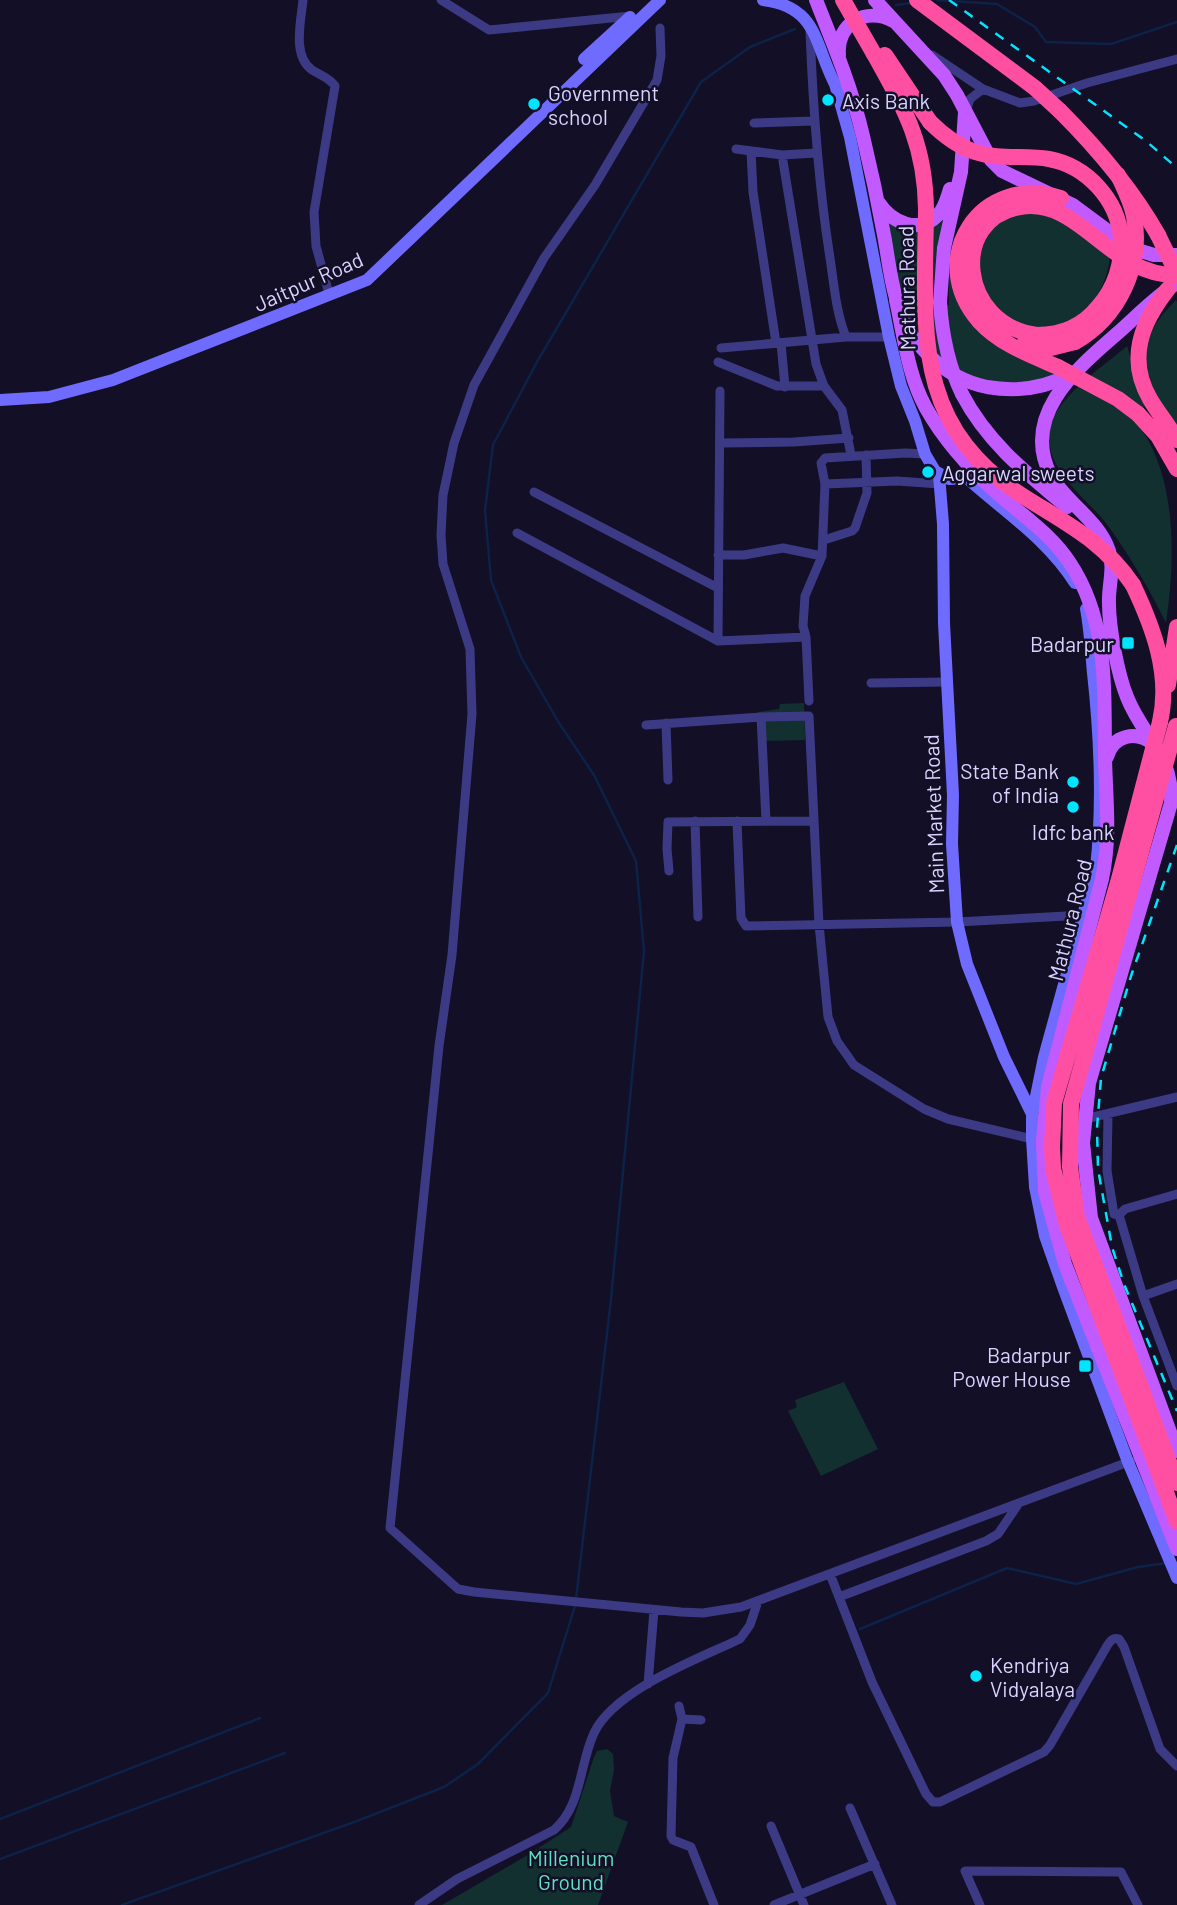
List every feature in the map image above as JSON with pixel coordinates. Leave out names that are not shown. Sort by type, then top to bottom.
[{"type":"highway","points":[[844,0],[882,49],[923,114],[941,132],[963,147],[988,155],[1051,160],[1064,164],[1086,176],[1110,202],[1120,230],[1121,253],[1112,286],[1100,305],[1084,322],[1061,332],[1037,335],[1014,330],[990,313],[978,295],[972,274],[976,244],[983,230],[994,218],[1013,208],[1063,206]]},
{"type":"highway","name":"Mathura Road","points":[[844,0],[904,108],[920,150],[926,183],[926,339],[931,372],[942,404],[962,440],[983,464],[1026,498],[1085,533],[1111,557],[1126,575],[1142,605],[1157,647],[1162,680],[1162,715],[1119,879],[1054,1103],[1052,1147],[1053,1168],[1066,1222],[1177,1522]]},
{"type":"highway","points":[[917,0],[1035,88],[1086,136],[1142,208],[1175,280]]},
{"type":"highway","points":[[997,336],[1038,349],[1066,345],[1086,336],[1113,309],[1131,274],[1136,241],[1134,216],[1118,175]]},
{"type":"highway","points":[[1175,280],[1152,274],[1129,263],[1063,206],[1037,193],[1027,192],[1003,198],[984,209],[969,228],[961,248],[959,276],[966,301],[980,321],[1013,346],[1102,390],[1128,406],[1158,436],[1177,469]]},
{"type":"highway","points":[[1175,280],[1148,317],[1138,355],[1143,386],[1177,440]]},
{"type":"highway","points":[[1162,715],[1177,627]]},
{"type":"highway","points":[[1177,722],[1071,1104],[1070,1167],[1077,1217],[1177,1483]]},
{"type":"main road","points":[[816,0],[840,60],[864,138],[896,300],[914,336],[932,359],[952,373],[979,385],[1003,389],[1040,387],[1067,376],[1082,366]]},
{"type":"main road","points":[[875,0],[944,75],[996,166],[1131,248],[1153,255],[1177,255]]},
{"type":"main road","points":[[840,60],[841,36],[847,26],[857,19],[879,16],[898,24]]},
{"type":"main road","points":[[966,111],[959,188],[942,260],[940,302],[950,366],[979,424],[996,445],[1043,487],[1091,524]]},
{"type":"main road","points":[[877,199],[888,215],[900,222],[915,225],[929,222],[944,206],[963,151]]},
{"type":"main road","points":[[1063,206],[1087,205],[1145,244],[1177,249]]},
{"type":"main road","points":[[1175,280],[1063,387],[1050,407],[1044,425],[1043,446],[1052,476],[1106,543],[1111,559],[1108,605],[1125,692],[1134,714],[1158,748],[1169,774],[1171,795],[1089,1083],[1083,1143],[1091,1218],[1177,1451]]},
{"type":"main road","name":"Mathura Road","points":[[896,300],[909,363],[925,406],[974,478],[1059,548],[1087,595],[1102,646],[1108,845],[1102,879],[1037,1136],[1045,1192],[1065,1264],[1135,1460],[1157,1499],[1172,1550]]},
{"type":"main road","points":[[1105,762],[1112,745],[1126,737],[1144,738],[1158,748]]},
{"type":"main road","points":[[1108,845],[1155,855]]},
{"type":"main road","points":[[1106,1382],[1147,1372]]},
{"type":"main road","points":[[1157,1499],[1177,1493]]},
{"type":"street","points":[[303,0],[300,30],[302,59],[310,69],[335,86],[314,212],[316,246],[328,290]]},
{"type":"street","points":[[441,0],[489,30],[631,16]]},
{"type":"street","name":"Jaitpur Road","points":[[0,393],[45,391],[119,372],[357,279],[375,267],[649,0]]},
{"type":"street","name":"Jaitpur Road","points":[[0,400],[49,397],[113,380],[367,280],[660,0]]},
{"type":"street","points":[[767,1],[793,8],[810,28],[835,84],[864,138]]},
{"type":"street","points":[[660,28],[661,56],[657,80],[595,185],[544,258],[474,385],[454,443],[443,495],[443,564],[470,649],[472,714],[452,956],[439,1046],[390,1528],[458,1588],[569,1602],[703,1613],[741,1607],[758,1601],[1135,1460],[1172,1550],[1176,1574]]},
{"type":"street","points":[[810,28],[816,153],[831,264],[846,337]]},
{"type":"street","points":[[921,48],[983,89],[1014,102],[1028,102],[1177,59]]},
{"type":"street","points":[[835,84],[850,137],[901,386],[925,454],[940,479]]},
{"type":"street","points":[[966,111],[970,99],[983,89]]},
{"type":"street","points":[[754,124],[813,121]]},
{"type":"street","points":[[736,149],[782,155],[816,153]]},
{"type":"street","points":[[751,151],[753,192],[785,387]]},
{"type":"street","points":[[782,155],[816,364],[824,386],[842,410],[851,456]]},
{"type":"street","points":[[721,348],[846,337],[889,337]]},
{"type":"street","points":[[718,362],[771,384],[785,387],[824,386]]},
{"type":"street","points":[[718,641],[720,391]]},
{"type":"street","points":[[720,443],[849,438]]},
{"type":"street","points":[[809,701],[806,637],[803,626],[805,596],[822,556],[824,540],[823,458],[925,454]]},
{"type":"street","points":[[824,540],[853,530],[861,512],[867,481],[866,455]]},
{"type":"street","points":[[825,484],[974,478],[1057,557],[1078,588],[1085,605],[1096,701],[1100,815],[1096,867],[1044,1057],[1032,1116]]},
{"type":"street","name":"Main Market Road","points":[[940,479],[957,922],[967,964],[1004,1057],[1032,1116],[1037,1136]]},
{"type":"street","points":[[534,492],[718,588]]},
{"type":"street","points":[[517,533],[718,641],[806,637]]},
{"type":"street","points":[[718,555],[744,555],[783,548],[822,556]]},
{"type":"street","points":[[871,683],[947,682]]},
{"type":"street","points":[[646,725],[809,716],[818,924],[831,1029],[844,1053],[854,1065],[935,1114],[1037,1136]]},
{"type":"street","points":[[761,717],[766,821]]},
{"type":"street","points":[[666,723],[668,780]]},
{"type":"street","points":[[669,871],[669,821],[814,821]]},
{"type":"street","points":[[695,821],[698,918]]},
{"type":"street","points":[[737,821],[743,923],[751,927],[957,922],[1084,915]]},
{"type":"street","points":[[1085,1119],[1177,1097]]},
{"type":"street","points":[[1108,1114],[1107,1171],[1114,1214],[1119,1215]]},
{"type":"street","points":[[1119,1215],[1125,1209],[1177,1194]]},
{"type":"street","points":[[1119,1215],[1143,1296],[1177,1386]]},
{"type":"street","points":[[1143,1296],[1177,1284]]},
{"type":"street","points":[[1147,1372],[1169,1366]]},
{"type":"street","points":[[839,1597],[986,1541],[998,1534],[1018,1503]]},
{"type":"street","points":[[830,1574],[872,1682],[929,1799],[933,1802],[940,1802],[1044,1752],[1107,1646],[1116,1638],[1124,1647],[1160,1749],[1177,1766]]},
{"type":"street","points":[[419,1905],[457,1879],[554,1830],[565,1821],[573,1806],[594,1733],[611,1710],[648,1684],[740,1639],[750,1625],[758,1601]]},
{"type":"street","points":[[648,1684],[654,1610]]},
{"type":"street","points":[[679,1706],[682,1719],[673,1758],[671,1836],[673,1840],[691,1847],[714,1905]]},
{"type":"street","points":[[682,1719],[701,1720]]},
{"type":"street","points":[[850,1808],[892,1905]]},
{"type":"street","points":[[771,1826],[804,1905]]},
{"type":"street","points":[[774,1905],[875,1864]]},
{"type":"street","points":[[980,1905],[965,1871],[1121,1872],[1138,1905]]},
{"type":"green space","points":[[1034,211],[1060,218],[1110,256],[1107,274],[1091,305],[1064,325],[1049,329],[1032,328],[998,311],[989,300],[981,277],[981,253],[991,231],[1007,218]]},
{"type":"green space","points":[[944,220],[934,278],[933,304],[949,305],[949,272],[952,272],[959,304],[976,330],[1001,348],[1057,374],[1027,384],[991,382],[973,376],[941,358],[917,332],[908,316],[901,293],[888,221],[937,225]]},
{"type":"green space","points":[[1176,300],[1177,433],[1157,397],[1146,365],[1146,350],[1151,334],[1160,318]]},
{"type":"green space","points":[[1127,346],[1145,406],[1133,418],[1158,462],[1170,514],[1171,570],[1166,623],[1111,530],[1058,468],[1049,439],[1052,422],[1064,401]]},
{"type":"green space","points":[[804,703],[805,740],[759,741],[758,712],[779,709],[780,704]]},
{"type":"green space","points":[[844,1382],[878,1449],[821,1476],[788,1411],[797,1407],[795,1400]]},
{"type":"green space","name":"Millenium Ground","points":[[607,1749],[613,1754],[614,1770],[610,1791],[614,1816],[628,1822],[598,1905],[442,1905],[571,1827],[594,1757],[597,1751]]},
{"type":"waterway","points":[[937,0],[997,4],[1035,27],[1046,42],[1111,44],[1177,22]]},
{"type":"waterway","points":[[896,5],[911,3]]},
{"type":"waterway","points":[[576,1599],[611,1299],[644,951],[636,861],[594,775],[559,723],[521,657],[491,580],[485,510],[493,445],[537,362],[701,82],[750,47],[795,29]]},
{"type":"waterway","points":[[860,1629],[1007,1568],[1076,1584],[1138,1567],[1167,1563]]},
{"type":"waterway","points":[[122,1905],[444,1787],[478,1764],[548,1693],[575,1606]]},
{"type":"waterway","points":[[0,1819],[260,1718]]},
{"type":"waterway","points":[[0,1859],[285,1753]]},
{"type":"railway","points":[[949,0],[1146,141],[1177,168]]},
{"type":"railway","points":[[1177,845],[1131,976],[1101,1078],[1097,1128],[1098,1169],[1112,1247],[1124,1284],[1177,1411]]},
{"type":"place","name":"Axis Bank","points":[[828,100]]},
{"type":"place","name":"Government school","points":[[534,104]]},
{"type":"place","name":"Aggarwal sweets","points":[[928,472]]},
{"type":"place","name":"Badarpur","points":[[1128,643]]},
{"type":"place","name":"State Bank of India","points":[[1073,782]]},
{"type":"place","name":"Idfc bank","points":[[1073,807]]},
{"type":"place","name":"Badarpur Power House","points":[[1085,1366]]},
{"type":"place","name":"Kendriya Vidyalaya","points":[[976,1676]]}]
